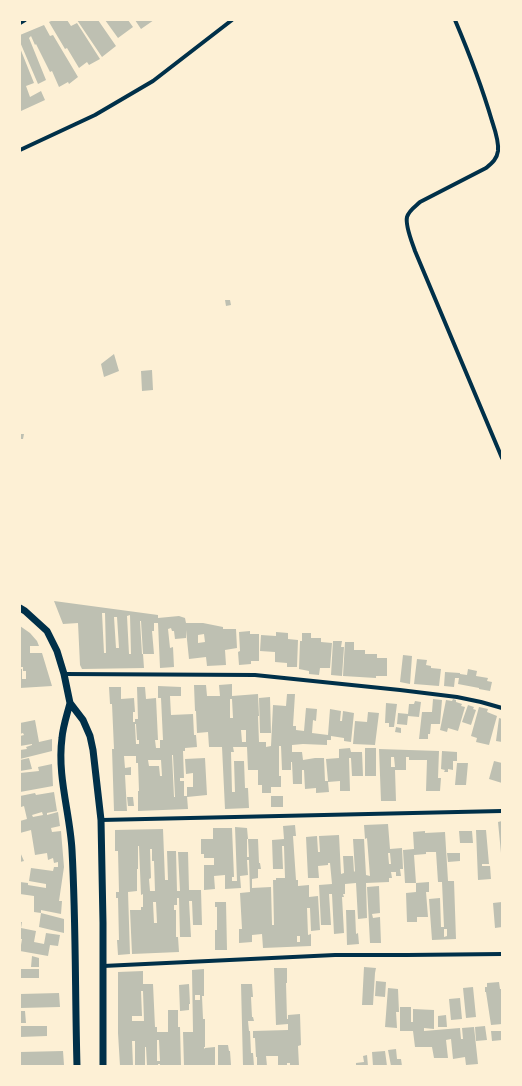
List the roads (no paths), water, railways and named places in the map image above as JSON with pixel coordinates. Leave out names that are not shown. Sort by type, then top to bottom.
[{"type":"street","points":[[20,23],[25,20]]},
{"type":"street","points":[[20,150],[95,115],[153,81],[232,20]]},
{"type":"street","points":[[455,20],[485,98],[497,138],[497,157],[486,168],[420,202],[407,216],[407,224],[415,251],[502,458]]},
{"type":"street","points":[[20,608],[47,631],[57,652],[64,674],[70,703],[82,720],[90,736],[93,750],[101,820],[103,1066]]},
{"type":"street","points":[[64,674],[255,675],[400,690],[481,702],[502,708]]},
{"type":"street","points":[[70,703],[61,739],[61,759],[73,855],[77,1066]]},
{"type":"street","points":[[101,820],[502,812]]},
{"type":"street","points":[[103,966],[335,955],[502,954]]}]
